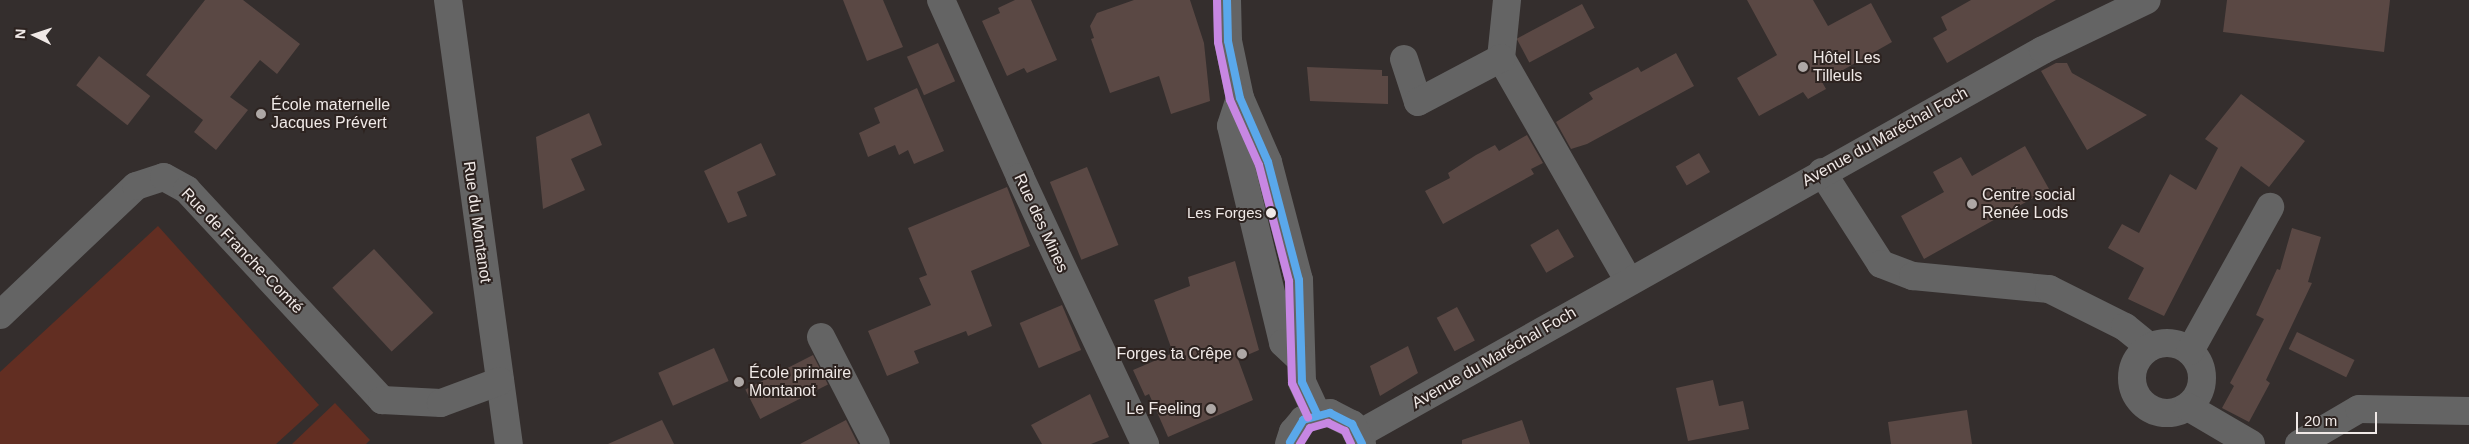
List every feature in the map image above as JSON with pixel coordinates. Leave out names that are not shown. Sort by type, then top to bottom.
[{"type":"street","name":"Rue du Montanot","points":[[448,0],[509,444]]},
{"type":"street","name":"Rue des Mines","points":[[941,0],[1020,177],[1145,444]]},
{"type":"street","points":[[1227,0],[1228,41],[1240,98],[1268,162],[1299,280],[1302,382],[1317,414]]},
{"type":"street","points":[[1507,0],[1501,58],[1628,280]]},
{"type":"street","name":"Avenue du Maréchal Foch","points":[[1361,439],[1628,280],[2043,50],[2146,0]]},
{"type":"street","points":[[1404,59],[1418,102],[1501,58]]},
{"type":"street","points":[[1822,172],[1880,264],[1913,276],[2049,289],[2125,327],[2150,347]]},
{"type":"street","name":"Rue de Franche-Comté","points":[[0,315],[136,186],[164,177],[187,190],[382,400],[440,403],[500,381]]},
{"type":"street","points":[[2190,351],[2270,207]]},
{"type":"street","points":[[822,337],[876,444]]},
{"type":"street","points":[[2171,342],[2190,351],[2202,369],[2201,390],[2188,407],[2168,414],[2148,408],[2135,392],[2132,375],[2137,359],[2150,347],[2171,342]]},
{"type":"street","points":[[2188,407],[2251,444]]},
{"type":"street","points":[[2299,444],[2358,409],[2469,411]]},
{"type":"street","points":[[1289,444],[1293,432],[1303,420],[1317,414],[1342,416],[1361,439]]},
{"type":"shaded area","points":[[158,226],[319,405],[276,444],[0,444],[0,372]]},
{"type":"shaded area","points":[[335,403],[370,440],[366,444],[292,444]]},
{"type":"building","points":[[205,0],[243,0],[300,44],[277,74],[260,60],[230,97],[248,110],[216,150],[194,132],[203,120],[146,75]]},
{"type":"building","points":[[843,0],[883,0],[903,47],[867,61]]},
{"type":"building","points":[[1015,0],[1031,0],[1057,60],[1027,73],[1024,68],[1007,76],[982,21],[1000,13],[998,8]]},
{"type":"building","points":[[1134,0],[1190,0],[1204,43],[1210,101],[1171,114],[1159,76],[1110,93],[1091,39],[1094,38],[1090,26],[1097,13]]},
{"type":"building","name":"Hôtel Les Tilleuls","points":[[1747,0],[1813,0],[1828,26],[1871,3],[1892,42],[1822,82],[1826,89],[1808,99],[1803,92],[1759,116],[1737,78],[1777,55]]},
{"type":"building","points":[[1971,0],[2056,0],[1947,63],[1933,38],[1947,30],[1941,17]]},
{"type":"building","points":[[2227,0],[2390,0],[2384,52],[2223,32]]},
{"type":"building","points":[[1582,4],[1595,28],[1529,63],[1517,39]]},
{"type":"building","points":[[938,43],[955,81],[924,95],[907,57]]},
{"type":"building","points":[[1676,53],[1694,86],[1587,144],[1571,149],[1556,122],[1593,99],[1589,93],[1638,67],[1641,72]]},
{"type":"building","points":[[99,56],[150,96],[127,125],[76,85]]},
{"type":"building","points":[[2056,63],[2067,63],[2072,73],[2147,115],[2087,150],[2041,71]]},
{"type":"building","points":[[1307,67],[1382,70],[1382,76],[1388,76],[1388,104],[1310,101]]},
{"type":"building","points":[[917,88],[944,151],[914,164],[908,150],[899,155],[895,145],[868,157],[859,133],[880,123],[874,108]]},
{"type":"building","points":[[2241,94],[2305,141],[2269,187],[2241,166],[2164,316],[2128,299],[2144,268],[2108,248],[2122,224],[2139,233],[2170,174],[2196,190],[2218,148],[2205,139]]},
{"type":"building","points":[[589,113],[602,145],[571,159],[585,190],[543,209],[536,137]]},
{"type":"building","points":[[1527,135],[1543,163],[1531,169],[1534,174],[1443,224],[1425,191],[1450,178],[1448,173],[1476,155],[1495,145],[1499,151]]},
{"type":"building","points":[[761,143],[776,175],[737,192],[747,216],[728,223],[704,171]]},
{"type":"building","name":"Centre social Renée Lods","points":[[2025,146],[2049,189],[1924,259],[1901,216],[1944,192],[1933,172],[1961,157],[1972,176]]},
{"type":"building","points":[[1699,153],[1710,172],[1687,186],[1676,166]]},
{"type":"building","points":[[1087,167],[1118,245],[1081,260],[1050,182]]},
{"type":"building","points":[[1007,187],[1030,246],[971,271],[992,326],[968,336],[966,331],[914,351],[919,363],[887,376],[868,331],[931,305],[919,278],[927,275],[908,228]]},
{"type":"building","points":[[2292,228],[2321,237],[2308,282],[2312,283],[2266,380],[2270,383],[2249,422],[2222,408],[2234,386],[2230,383],[2264,319],[2256,315],[2277,269],[2280,270]]},
{"type":"building","points":[[1558,229],[1574,257],[1546,273],[1530,245]]},
{"type":"building","points":[[374,249],[433,313],[392,352],[332,288]]},
{"type":"building","points":[[1235,261],[1259,350],[1238,359],[1253,400],[1168,437],[1149,394],[1145,396],[1133,370],[1173,353],[1154,300],[1190,286],[1188,277]]},
{"type":"building","points":[[1062,305],[1081,350],[1039,368],[1020,323]]},
{"type":"building","points":[[1457,307],[1475,341],[1455,351],[1437,318]]},
{"type":"building","points":[[2297,332],[2355,360],[2346,377],[2289,349]]},
{"type":"building","points":[[1408,346],[1418,373],[1380,396],[1370,366]]},
{"type":"building","points":[[714,348],[729,381],[673,406],[658,373]]},
{"type":"building","points":[[813,355],[828,384],[760,419],[745,390]]},
{"type":"building","points":[[1713,380],[1719,406],[1743,401],[1749,429],[1688,441],[1676,388]]},
{"type":"building","points":[[1090,394],[1109,437],[1091,444],[1042,444],[1031,425]]},
{"type":"building","points":[[1967,410],[1972,444],[1891,444],[1888,422]]},
{"type":"building","points":[[662,420],[674,444],[608,444]]},
{"type":"building","points":[[846,420],[858,444],[800,444]]},
{"type":"building","points":[[1522,420],[1530,444],[1462,444],[1462,440]]},
{"type":"transit line","points":[[1217,0],[1218,42],[1230,100],[1259,165],[1289,281],[1292,383],[1308,418]]},
{"type":"transit line","points":[[1227,0],[1228,41],[1240,98],[1268,162],[1299,280],[1302,382],[1317,414]]},
{"type":"transit line","points":[[1290,442],[1303,420],[1330,413],[1352,424],[1362,444]]},
{"type":"transit line","points":[[1300,444],[1310,428],[1328,423],[1345,431],[1351,444]]},
{"type":"place","name":"Hôtel Les Tilleuls","points":[[1803,67]]},
{"type":"place","name":"École maternelle Jacques Prévert","points":[[261,114]]},
{"type":"place","name":"Centre social Renée Lods","points":[[1972,204]]},
{"type":"place","name":"Les Forges","points":[[1271,213]]},
{"type":"place","name":"Forges ta Crêpe","points":[[1242,354]]},
{"type":"place","name":"École primaire Montanot","points":[[739,382]]},
{"type":"place","name":"Le Feeling","points":[[1211,409]]}]
